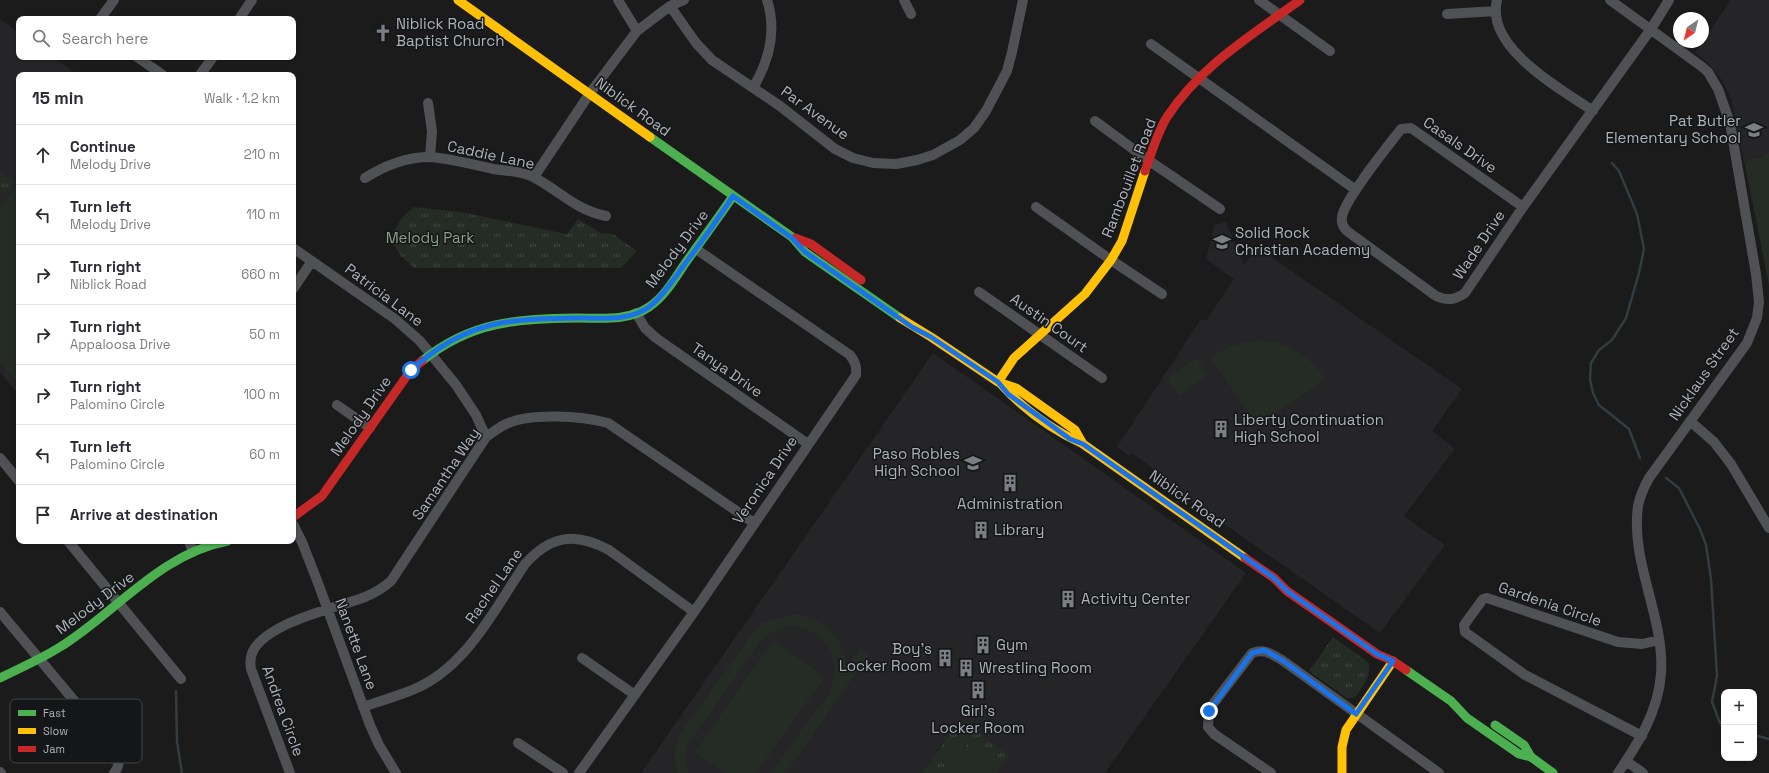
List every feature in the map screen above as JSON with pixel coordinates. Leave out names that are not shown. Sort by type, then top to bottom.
[{"type":"main road","name":"Niblick Road","points":[[458,0],[792,238],[805,252],[912,327],[931,337],[998,382],[1008,394],[1070,439],[1083,444],[1274,578],[1287,591],[1377,654],[1393,661],[1451,701],[1467,718],[1519,754],[1531,757],[1554,773]]},
{"type":"main road","name":"Rambouillet Road","points":[[998,382],[1014,358],[1085,294],[1111,260],[1122,241],[1157,136],[1167,117],[1198,77],[1212,64],[1300,0]]},
{"type":"main road","name":"Melody Drive","points":[[296,515],[322,496],[411,370],[430,353],[452,339],[475,328],[504,322],[531,319],[618,318],[636,313],[649,307],[668,287],[733,196]]},
{"type":"main road","name":"Melody Drive","points":[[0,678],[40,659],[66,643],[170,563],[212,544]]},
{"type":"main road","name":"Niblick Road","points":[[1274,578],[1292,583]]},
{"type":"main road","name":"Niblick Road","points":[[1305,592],[1382,646],[1393,661]]},
{"type":"main road","points":[[1342,773],[1342,747],[1346,730],[1393,661]]},
{"type":"main road","name":"Niblick Road","points":[[1451,701],[1473,710]]},
{"type":"main road","name":"Niblick Road","points":[[1486,719],[1524,745],[1531,757]]},
{"type":"street","points":[[102,16],[114,0]]},
{"type":"street","points":[[241,16],[252,0]]},
{"type":"street","points":[[618,0],[637,31]]},
{"type":"street","points":[[534,177],[590,93],[637,31],[670,6],[684,0]]},
{"type":"street","points":[[753,88],[761,74],[770,46],[772,22],[767,0]]},
{"type":"street","points":[[904,0],[911,14]]},
{"type":"street","name":"Par Avenue","points":[[670,6],[696,43],[712,60],[780,106],[835,149],[854,158],[874,163],[896,164],[917,160],[947,148],[960,140],[974,128],[986,111],[1007,71],[1022,0]]},
{"type":"street","points":[[1259,0],[1330,51]]},
{"type":"street","points":[[1497,0],[1496,11],[1499,26],[1511,49],[1530,67],[1593,110]]},
{"type":"street","name":"Nicklaus Street","points":[[1610,0],[1708,72],[1724,103],[1730,123],[1756,274],[1759,302],[1757,318],[1751,335],[1649,478],[1640,497],[1638,507],[1638,544],[1659,640],[1661,658],[1659,686],[1653,713],[1642,736],[1618,773]]},
{"type":"street","name":"Wade Drive","points":[[1356,190],[1342,215],[1341,222],[1347,231],[1436,296],[1451,300],[1465,294],[1523,207],[1651,29],[1669,0]]},
{"type":"street","points":[[1447,14],[1496,11]]},
{"type":"street","points":[[1151,44],[1356,190]]},
{"type":"street","points":[[141,60],[159,72]]},
{"type":"street","points":[[202,72],[211,60]]},
{"type":"street","points":[[428,103],[432,131],[430,157]]},
{"type":"street","points":[[1095,121],[1148,160],[1220,208]]},
{"type":"street","name":"Casals Drive","points":[[1356,190],[1401,129],[1410,128],[1523,207]]},
{"type":"street","name":"Caddie Lane","points":[[365,178],[378,169],[389,165],[430,157],[534,177],[590,213],[606,216]]},
{"type":"street","points":[[1036,207],[1162,294]]},
{"type":"street","name":"Veronica Drive","points":[[579,773],[694,612],[854,379],[857,368],[855,361],[850,355],[696,249]]},
{"type":"street","name":"Patricia Lane","points":[[296,250],[407,328],[452,379],[472,409],[483,428],[486,437]]},
{"type":"street","points":[[296,285],[312,261]]},
{"type":"street","name":"Austin Court","points":[[979,292],[1102,378]]},
{"type":"street","name":"Tanya Drive","points":[[636,313],[645,328],[656,338],[808,444]]},
{"type":"street","points":[[337,405],[370,428]]},
{"type":"street","name":"Samantha Way","points":[[328,609],[373,594],[391,581],[486,437],[505,424],[538,417],[591,418],[608,423],[754,523]]},
{"type":"street","points":[[1690,421],[1714,442],[1731,464],[1769,528]]},
{"type":"street","points":[[0,458],[16,477]]},
{"type":"street","name":"Nanette Lane","points":[[296,530],[328,609],[363,707],[379,745],[396,773]]},
{"type":"street","name":"Rachel Lane","points":[[363,707],[421,686],[440,674],[456,661],[469,647],[525,564],[548,544],[578,539],[594,542],[609,550],[694,612]]},
{"type":"street","points":[[70,544],[181,679]]},
{"type":"street","points":[[190,544],[193,552]]},
{"type":"street","name":"Gardenia Circle","points":[[1642,736],[1525,675],[1465,632],[1464,625],[1483,599],[1487,598],[1618,642],[1642,644],[1659,640]]},
{"type":"street","name":"Andrea Circle","points":[[290,773],[281,754],[251,669],[250,660],[253,651],[258,644],[277,629],[328,609]]},
{"type":"street","points":[[0,612],[73,699]]},
{"type":"street","points":[[1272,773],[1214,734],[1208,727],[1209,711],[1252,653],[1264,650],[1282,660],[1438,773]]},
{"type":"street","points":[[582,658],[635,695]]},
{"type":"street","points":[[518,743],[563,773]]},
{"type":"street","points":[[1626,761],[1643,773]]},
{"type":"street","points":[[114,773],[118,769],[120,763]]},
{"type":"shaded area","name":"Pat Butler Elementary School","points":[[1731,0],[1769,0],[1769,285],[1731,98],[1721,79],[1707,62],[1695,53],[1698,48],[1709,48],[1709,32]]},
{"type":"shaded area","points":[[0,19],[16,31],[16,60],[57,60],[75,72],[16,72],[16,391],[0,372]]},
{"type":"shaded area","points":[[1226,222],[1244,265],[1257,247],[1462,389],[1432,431],[1455,449],[1404,516],[1445,545],[1380,633],[1160,479],[1151,467],[1133,454],[1128,455],[1117,447],[1201,319],[1206,321],[1234,279],[1206,259],[1215,223],[1218,224]]},
{"type":"shaded area","name":"Paso Robles High School","points":[[933,353],[1246,573],[1105,773],[641,773]]},
{"type":"green space","points":[[1769,152],[1769,285],[1745,163],[1748,159],[1762,158]]},
{"type":"green space","points":[[0,172],[15,182],[7,194],[2,191],[0,193]]},
{"type":"green space","points":[[16,185],[16,381],[0,362],[0,208]]},
{"type":"green space","name":"Melody Park","points":[[414,207],[461,212],[567,234],[578,219],[601,233],[613,234],[637,251],[621,268],[414,268],[400,255],[390,237],[402,218]]},
{"type":"green space","points":[[1263,340],[1283,345],[1299,352],[1312,363],[1326,379],[1265,421],[1259,422],[1253,420],[1210,357],[1235,345]]},
{"type":"green space","points":[[1196,358],[1208,375],[1179,396],[1167,378]]},
{"type":"green space","points":[[796,614],[817,621],[825,626],[837,638],[847,667],[860,648],[869,655],[786,773],[771,773],[829,694],[834,672],[832,656],[825,642],[812,632],[792,626],[774,631],[762,639],[687,746],[686,763],[688,773],[677,773],[675,754],[679,735],[755,630],[763,622]]},
{"type":"green space","points":[[1333,637],[1368,662],[1368,676],[1362,688],[1353,698],[1347,698],[1309,671]]},
{"type":"green space","points":[[773,640],[825,677],[756,773],[725,773],[695,752]]},
{"type":"green space","points":[[960,720],[1009,755],[997,773],[923,773]]},
{"type":"green space","points":[[960,731],[971,739],[954,763],[943,755]]},
{"type":"green space","points":[[975,741],[986,749],[969,773],[958,765]]},
{"type":"green space","points":[[989,751],[1000,759],[991,773],[974,773]]},
{"type":"waterway","points":[[1612,163],[1619,171],[1637,214],[1644,249],[1639,273],[1626,318],[1612,340],[1599,350],[1591,363],[1590,379],[1593,393],[1599,405],[1629,429],[1640,458]]},
{"type":"waterway","points":[[1666,478],[1679,488],[1700,529],[1706,545],[1711,579],[1717,676],[1712,702],[1722,725]]},
{"type":"waterway","points":[[176,691],[177,742],[182,773]]},
{"type":"waterway","points":[[1757,736],[1769,739]]},
{"type":"traffic: fast","points":[[650,137],[792,237],[805,252],[900,318]]},
{"type":"traffic: fast","points":[[422,361],[440,348],[458,338],[477,330],[496,325],[515,321],[624,317],[633,315],[649,307],[668,288],[733,196]]},
{"type":"traffic: fast","points":[[0,678],[60,647],[160,571],[181,558],[218,544]]},
{"type":"traffic: fast","points":[[1406,670],[1451,701],[1467,718],[1519,754],[1531,757],[1553,773]]},
{"type":"traffic: fast","points":[[1495,725],[1524,745],[1531,757]]},
{"type":"traffic: slow","points":[[458,0],[650,137]]},
{"type":"traffic: slow","points":[[998,382],[1014,358],[1085,294],[1111,260],[1122,241],[1145,171]]},
{"type":"traffic: slow","points":[[900,318],[998,382],[1016,388],[1075,430],[1083,444]]},
{"type":"traffic: slow","points":[[999,382],[1017,401],[1038,418],[1083,444],[1245,558]]},
{"type":"traffic: slow","points":[[1342,773],[1342,747],[1346,730],[1393,661]]},
{"type":"traffic: jam","points":[[1145,171],[1163,123],[1180,99],[1195,82],[1228,52],[1300,0]]},
{"type":"traffic: jam","points":[[795,238],[811,244],[861,280]]},
{"type":"traffic: jam","points":[[296,515],[322,496],[411,370],[422,361]]},
{"type":"traffic: jam","points":[[1245,558],[1274,578],[1287,591],[1377,654],[1393,661],[1406,670]]},
{"type":"place","name":"Niblick Road Baptist Church","points":[[383,33]]},
{"type":"place","name":"Pat Butler Elementary School","points":[[1754,130]]},
{"type":"place","name":"Solid Rock Christian Academy","points":[[1222,242]]},
{"type":"place","name":"Liberty Continuation High School","points":[[1221,429]]},
{"type":"place","name":"Paso Robles High School","points":[[973,463]]},
{"type":"place","name":"Administration","points":[[1010,483]]},
{"type":"place","name":"Library","points":[[981,530]]},
{"type":"place","name":"Activity Center","points":[[1068,599]]},
{"type":"place","name":"Gym","points":[[983,645]]},
{"type":"place","name":"Boy's Locker Room","points":[[945,658]]},
{"type":"place","name":"Wrestling Room","points":[[966,668]]},
{"type":"place","name":"Girl's Locker Room","points":[[978,690]]},
{"type":"route","points":[[411,370],[430,353],[452,339],[475,328],[504,322],[531,319],[618,318],[636,313],[649,307],[668,287],[733,196],[792,238],[805,252],[896,316],[912,327],[931,337],[998,382],[1008,394],[1070,439],[1083,444],[1274,578],[1287,591],[1377,654],[1393,661],[1356,714],[1282,660],[1264,650],[1258,651],[1252,653],[1209,711]]}]
